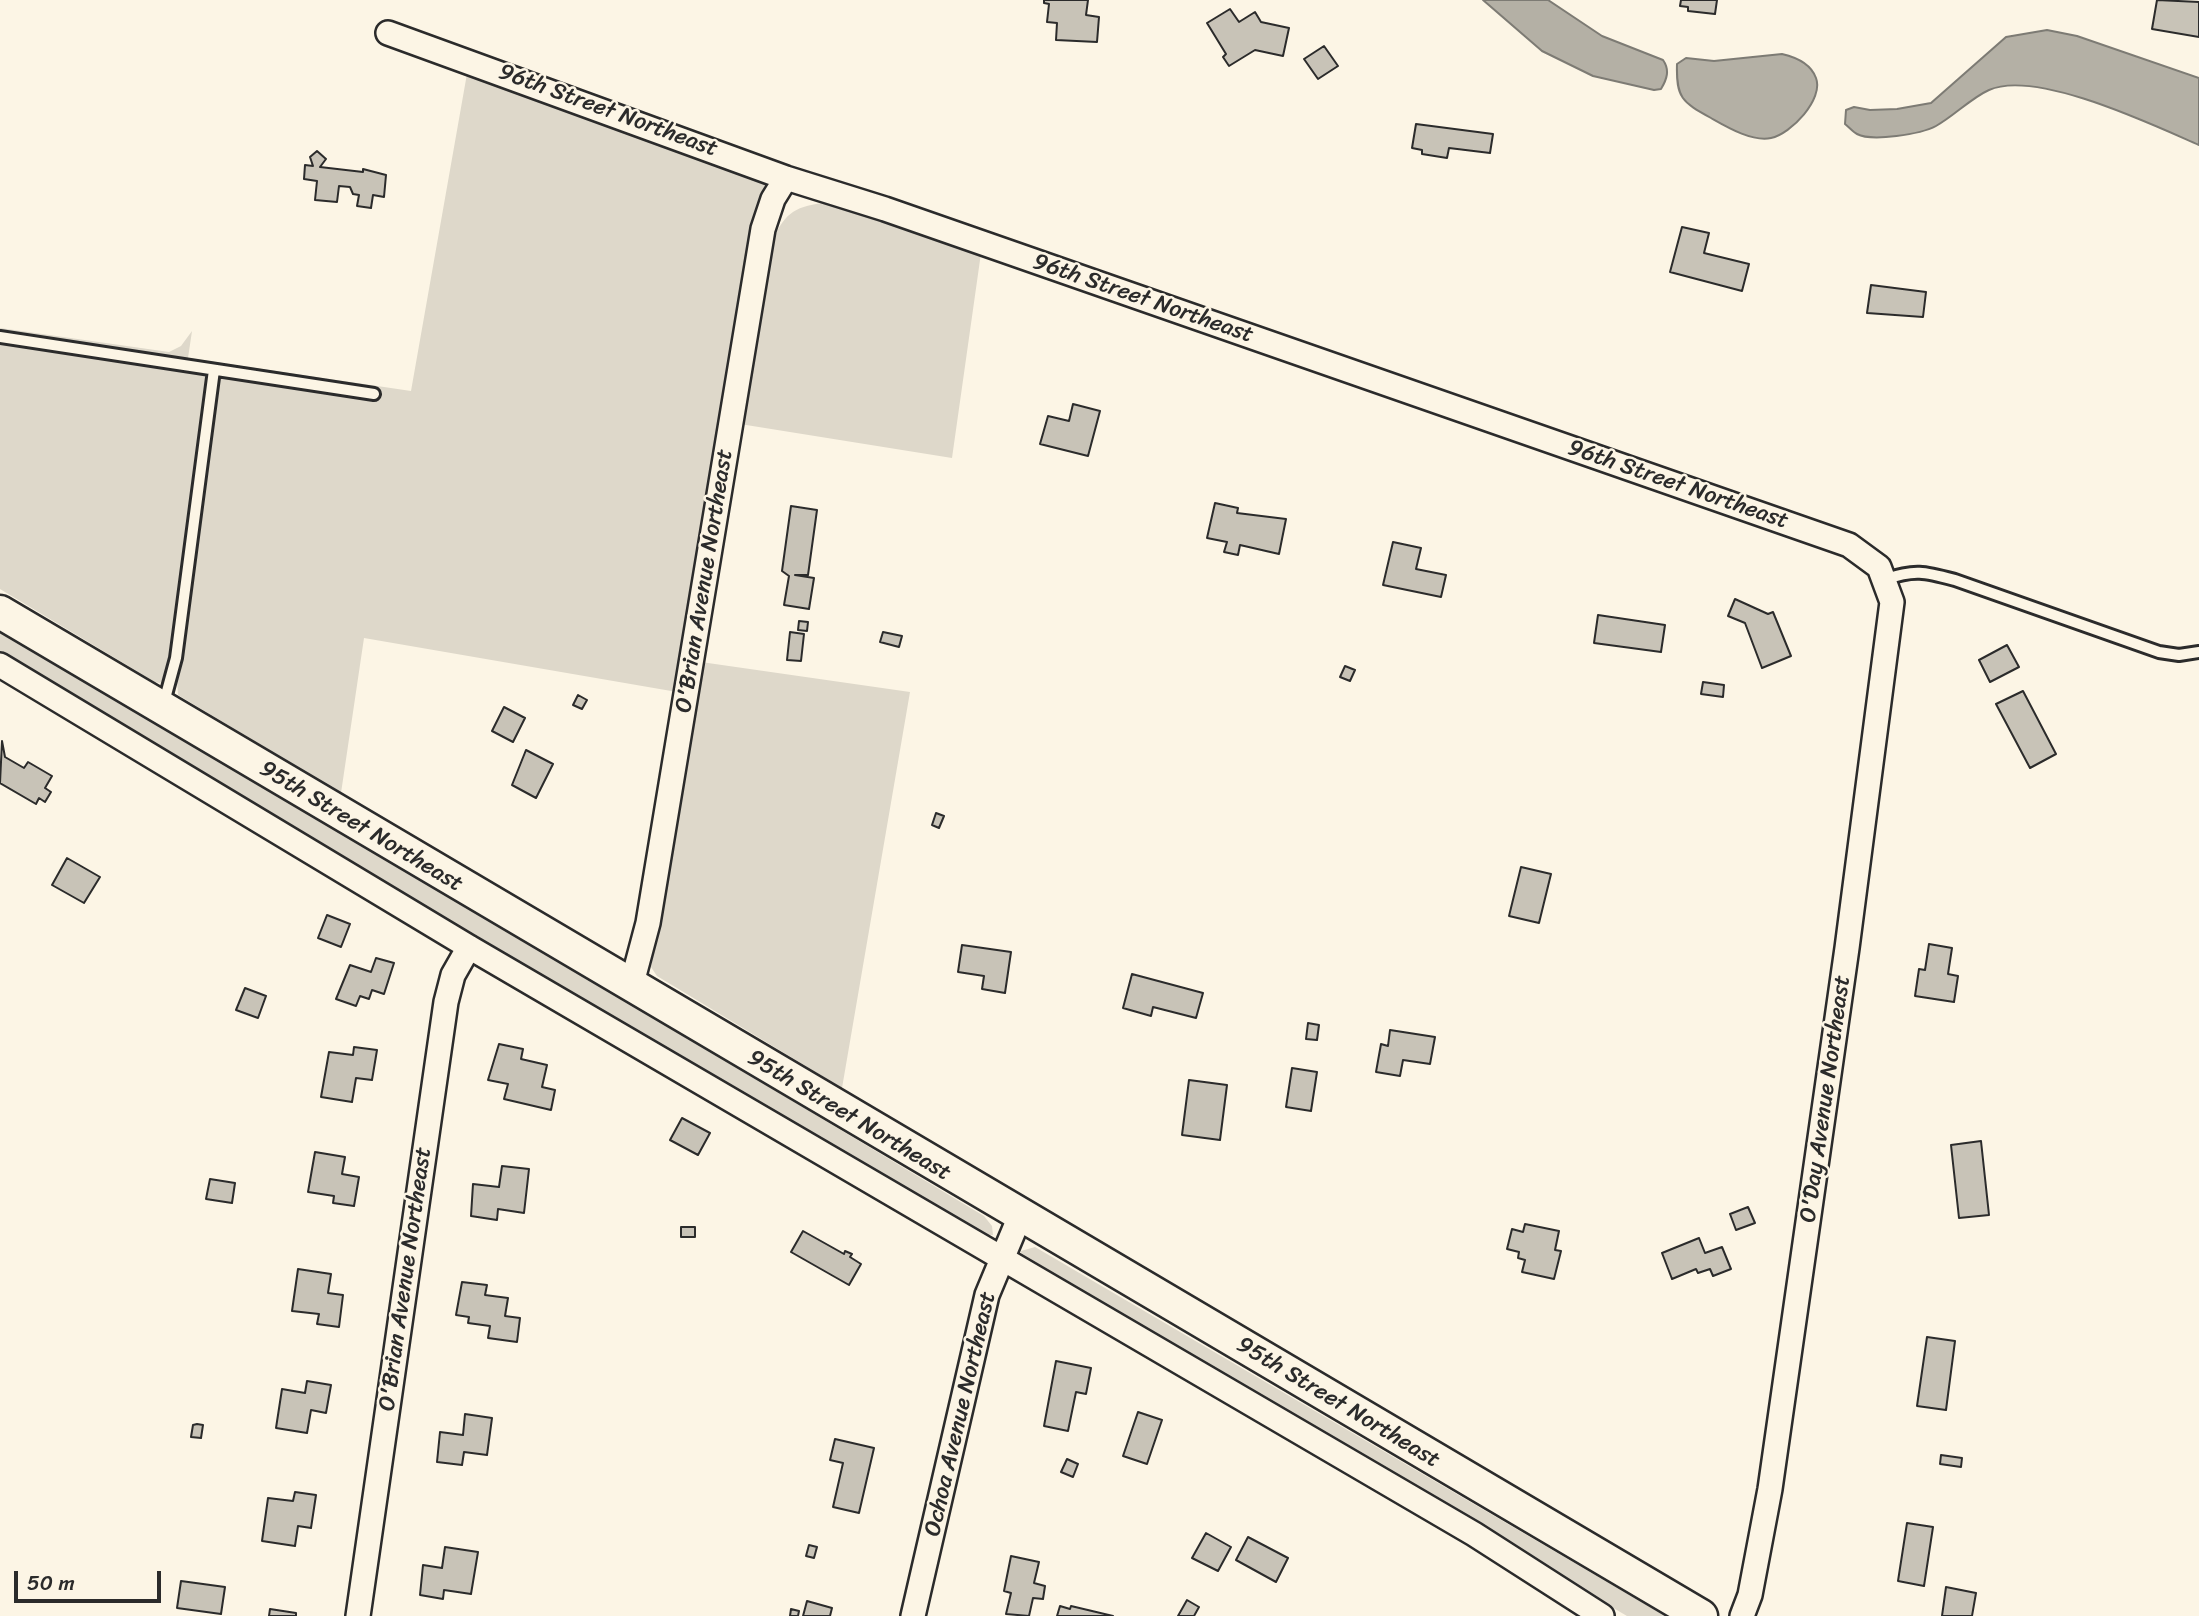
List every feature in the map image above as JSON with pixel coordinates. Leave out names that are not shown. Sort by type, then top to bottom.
[{"type":"main road","name":"95th Street Northeast","points":[[0,612],[631,987],[1701,1616]]},
{"type":"street","name":"96th Street Northeast","points":[[388,33],[786,178],[885,209],[1849,545],[1867,555],[1885,579]]},
{"type":"street","name":"O'Brian Avenue Northeast","points":[[631,987],[648,923],[763,229],[773,199],[786,178]]},
{"type":"street","name":"O'Day Avenue Northeast","points":[[1742,1616],[1750,1595],[1770,1489],[1849,934],[1892,602],[1885,579]]},
{"type":"street","points":[[0,665],[469,947],[1440,1514],[1602,1616]]},
{"type":"street","name":"O'Brian Avenue Northeast","points":[[358,1616],[446,1002],[453,975],[469,947]]},
{"type":"street","name":"Ochoa Avenue Northeast","points":[[913,1616],[987,1295],[1020,1216]]},
{"type":"lane","points":[[0,337],[374,394]]},
{"type":"lane","points":[[162,708],[176,658],[214,370]]},
{"type":"lane","points":[[1885,579],[1911,570],[1920,571],[1955,580],[2159,652],[2179,655],[2199,652]]},
{"type":"shaded area","points":[[1483,0],[1548,0],[1602,36],[1663,60],[1667,71],[1665,82],[1661,89],[1654,90],[1593,76],[1542,51]]},
{"type":"shaded area","points":[[2047,30],[2077,36],[2199,78],[2199,145],[2094,102],[2035,87],[2010,86],[1989,90],[1936,126],[1908,134],[1864,136],[1845,124],[1846,110],[1854,107],[1870,110],[1897,109],[1931,103],[2006,37]]},
{"type":"shaded area","points":[[1782,54],[1806,65],[1814,73],[1817,86],[1811,105],[1804,114],[1788,130],[1771,138],[1756,138],[1724,125],[1693,108],[1680,92],[1677,64],[1686,58],[1714,61]]},
{"type":"shaded area","points":[[468,68],[765,182],[677,692],[364,638],[341,793],[178,695],[177,680],[168,675],[160,683],[155,682],[0,589],[0,328],[169,352],[181,346],[192,331],[188,358],[411,391]]},
{"type":"shaded area","points":[[829,202],[981,253],[952,458],[740,424],[772,241],[782,223],[793,212]]},
{"type":"shaded area","points":[[0,633],[586,977],[984,1216],[992,1226],[993,1235],[980,1235],[0,654]]},
{"type":"shaded area","points":[[701,662],[910,692],[842,1088],[657,976],[651,967]]},
{"type":"shaded area","points":[[1035,1247],[1665,1616],[1627,1616],[1022,1261],[1021,1251]]},
{"type":"building","points":[[1044,0],[1088,0],[1086,15],[1099,17],[1097,42],[1056,40],[1057,23],[1047,22],[1049,4],[1044,3]]},
{"type":"building","points":[[1681,0],[1717,0],[1715,14],[1688,11],[1688,7],[1680,6]]},
{"type":"building","points":[[2157,0],[2199,2],[2199,37],[2152,29]]},
{"type":"building","points":[[1230,9],[1239,22],[1255,12],[1261,22],[1289,28],[1283,56],[1255,50],[1229,66],[1223,57],[1226,54],[1207,23]]},
{"type":"building","points":[[1324,46],[1338,66],[1318,79],[1304,59]]},
{"type":"building","points":[[1416,124],[1493,134],[1490,153],[1449,148],[1447,158],[1422,154],[1422,150],[1412,148]]},
{"type":"building","points":[[317,151],[326,159],[320,167],[363,172],[363,169],[386,175],[384,197],[373,195],[371,208],[357,206],[359,195],[353,194],[350,187],[339,186],[337,202],[315,200],[317,181],[304,179],[305,165],[313,166],[310,157]]},
{"type":"building","points":[[1682,227],[1709,233],[1704,253],[1749,264],[1742,291],[1670,272]]},
{"type":"building","points":[[1871,285],[1926,292],[1923,317],[1867,313]]},
{"type":"building","points":[[1073,404],[1100,411],[1088,456],[1040,444],[1048,416],[1069,421]]},
{"type":"building","points":[[1215,503],[1238,508],[1237,513],[1286,519],[1279,554],[1240,545],[1238,555],[1224,552],[1227,542],[1207,538]]},
{"type":"building","points":[[791,506],[817,510],[808,575],[795,575],[814,578],[809,609],[784,605],[789,576],[782,571]]},
{"type":"building","points":[[1393,542],[1421,548],[1416,569],[1446,575],[1441,597],[1383,585]]},
{"type":"building","points":[[1735,599],[1768,614],[1773,612],[1791,656],[1762,668],[1745,623],[1728,616]]},
{"type":"building","points":[[1598,615],[1665,625],[1661,652],[1594,643]]},
{"type":"building","points":[[799,621],[808,622],[807,631],[798,630]]},
{"type":"building","points":[[790,632],[804,634],[801,661],[787,660]]},
{"type":"building","points":[[883,632],[902,636],[899,647],[880,642]]},
{"type":"building","points":[[2007,645],[2019,667],[1990,682],[1979,660]]},
{"type":"building","points":[[1345,666],[1355,670],[1350,681],[1340,677]]},
{"type":"building","points":[[1703,682],[1724,685],[1723,697],[1701,694]]},
{"type":"building","points":[[2023,691],[2056,754],[2030,768],[1996,704]]},
{"type":"building","points":[[578,695],[587,700],[582,709],[573,705]]},
{"type":"building","points":[[504,707],[525,718],[513,742],[492,731]]},
{"type":"building","points":[[2,741],[5,757],[24,768],[28,762],[52,776],[45,788],[51,792],[45,802],[39,798],[36,804],[0,783]]},
{"type":"building","points":[[526,750],[553,764],[536,798],[512,785]]},
{"type":"building","points":[[936,813],[944,816],[939,828],[932,825]]},
{"type":"building","points":[[67,858],[100,877],[84,903],[52,885]]},
{"type":"building","points":[[1521,867],[1551,874],[1539,923],[1509,916]]},
{"type":"building","points":[[327,915],[350,924],[341,947],[318,938]]},
{"type":"building","points":[[1929,944],[1952,948],[1948,974],[1958,976],[1954,1002],[1915,996],[1919,969],[1925,970]]},
{"type":"building","points":[[962,945],[1011,952],[1005,993],[982,989],[984,976],[958,972]]},
{"type":"building","points":[[376,958],[394,963],[384,994],[372,990],[369,999],[360,996],[356,1006],[336,999],[350,965],[371,972]]},
{"type":"building","points":[[1132,974],[1203,993],[1196,1018],[1153,1007],[1151,1016],[1123,1008]]},
{"type":"building","points":[[245,988],[266,996],[258,1018],[236,1010]]},
{"type":"building","points":[[1308,1023],[1319,1025],[1317,1040],[1306,1039]]},
{"type":"building","points":[[1390,1030],[1435,1037],[1430,1064],[1403,1060],[1400,1076],[1376,1072],[1381,1044],[1388,1046]]},
{"type":"building","points":[[499,1044],[523,1049],[521,1059],[547,1065],[542,1087],[555,1090],[551,1110],[504,1099],[508,1084],[488,1080]]},
{"type":"building","points":[[354,1047],[377,1050],[372,1080],[356,1078],[352,1102],[321,1097],[329,1052],[353,1055]]},
{"type":"building","points":[[1292,1068],[1317,1072],[1311,1111],[1286,1107]]},
{"type":"building","points":[[1189,1080],[1227,1085],[1220,1140],[1182,1135]]},
{"type":"building","points":[[682,1118],[710,1133],[698,1155],[670,1140]]},
{"type":"building","points":[[1981,1141],[1989,1215],[1959,1218],[1951,1145]]},
{"type":"building","points":[[315,1152],[345,1157],[342,1174],[359,1177],[354,1206],[333,1203],[334,1196],[308,1192]]},
{"type":"building","points":[[502,1166],[529,1169],[524,1213],[498,1209],[497,1220],[471,1216],[473,1184],[499,1187]]},
{"type":"building","points":[[210,1179],[235,1183],[232,1203],[206,1199]]},
{"type":"building","points":[[1748,1207],[1755,1223],[1736,1230],[1730,1214]]},
{"type":"building","points":[[1525,1224],[1559,1231],[1555,1250],[1561,1251],[1554,1279],[1522,1272],[1525,1260],[1518,1258],[1519,1252],[1507,1249],[1512,1229],[1523,1232]]},
{"type":"building","points":[[681,1227],[695,1227],[695,1237],[681,1237]]},
{"type":"building","points":[[803,1231],[844,1254],[845,1251],[852,1254],[850,1257],[861,1264],[849,1285],[791,1252]]},
{"type":"building","points":[[1699,1238],[1705,1253],[1722,1247],[1731,1269],[1713,1276],[1710,1269],[1698,1273],[1696,1269],[1672,1279],[1662,1253]]},
{"type":"building","points":[[298,1269],[331,1274],[328,1293],[343,1295],[339,1327],[317,1324],[319,1314],[292,1311]]},
{"type":"building","points":[[462,1282],[487,1285],[485,1295],[508,1298],[505,1316],[520,1318],[517,1342],[488,1338],[490,1326],[468,1323],[469,1317],[456,1315]]},
{"type":"building","points":[[1927,1337],[1955,1341],[1946,1410],[1917,1406]]},
{"type":"building","points":[[1056,1361],[1091,1368],[1086,1394],[1076,1392],[1068,1431],[1044,1426]]},
{"type":"building","points":[[307,1381],[331,1385],[326,1413],[311,1410],[307,1433],[276,1428],[282,1389],[305,1393]]},
{"type":"building","points":[[1138,1412],[1162,1420],[1147,1464],[1123,1456]]},
{"type":"building","points":[[465,1414],[492,1418],[487,1455],[464,1452],[462,1465],[437,1462],[440,1432],[463,1435]]},
{"type":"building","points":[[193,1425],[203,1425],[201,1438],[191,1437]]},
{"type":"building","points":[[835,1439],[874,1448],[859,1513],[833,1507],[843,1463],[830,1460]]},
{"type":"building","points":[[1941,1455],[1962,1458],[1961,1467],[1940,1464]]},
{"type":"building","points":[[1067,1459],[1078,1464],[1073,1477],[1061,1472]]},
{"type":"building","points":[[295,1492],[316,1495],[311,1528],[298,1526],[295,1546],[262,1541],[268,1498],[293,1501]]},
{"type":"building","points":[[1907,1523],[1933,1527],[1924,1586],[1898,1581]]},
{"type":"building","points":[[1206,1533],[1231,1547],[1218,1571],[1192,1558]]},
{"type":"building","points":[[1248,1537],[1288,1558],[1276,1582],[1236,1560]]},
{"type":"building","points":[[809,1545],[817,1547],[814,1558],[806,1556]]},
{"type":"building","points":[[445,1547],[478,1552],[471,1594],[444,1590],[443,1599],[420,1595],[423,1565],[442,1568]]},
{"type":"building","points":[[1011,1556],[1039,1562],[1034,1583],[1045,1586],[1043,1599],[1033,1598],[1029,1616],[1006,1614],[1011,1593],[1004,1591]]},
{"type":"building","points":[[181,1581],[225,1587],[221,1614],[177,1608]]},
{"type":"building","points":[[1946,1587],[1976,1593],[1972,1616],[1942,1616]]},
{"type":"building","points":[[1187,1600],[1199,1607],[1194,1616],[1178,1616]]},
{"type":"building","points":[[807,1601],[832,1608],[830,1616],[803,1616]]},
{"type":"building","points":[[1060,1606],[1070,1609],[1071,1606],[1113,1616],[1057,1616]]},
{"type":"building","points":[[270,1609],[296,1613],[296,1616],[269,1616]]},
{"type":"building","points":[[791,1609],[799,1611],[798,1616],[790,1616]]}]
